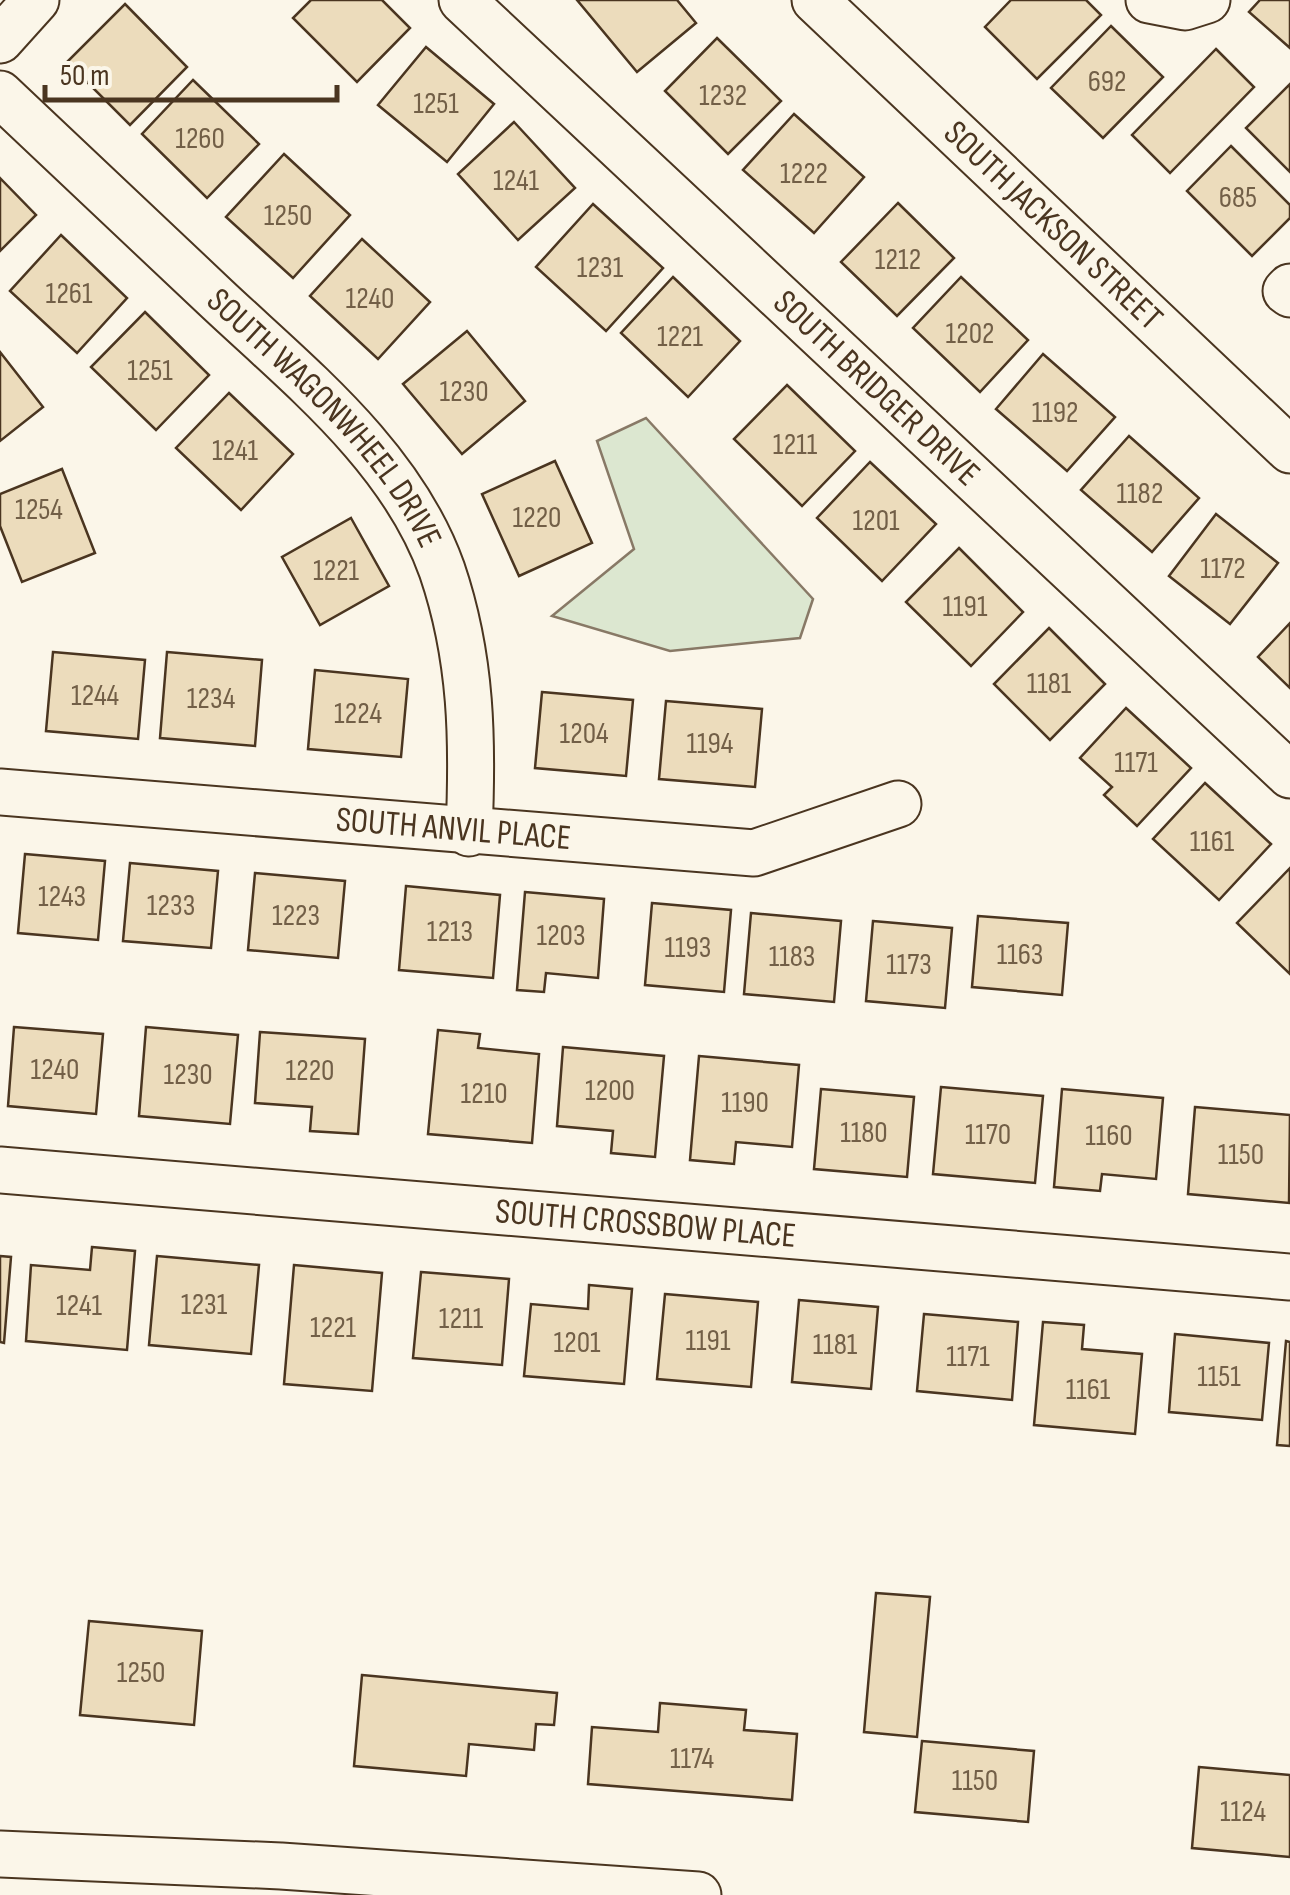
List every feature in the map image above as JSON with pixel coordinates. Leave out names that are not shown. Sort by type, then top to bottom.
[{"type":"street","points":[[0,40],[36,0]]},
{"type":"street","name":"SOUTH BRIDGER DRIVE","points":[[462,0],[1290,776]]},
{"type":"street","name":"SOUTH JACKSON STREET","points":[[816,0],[1290,450]]},
{"type":"street","points":[[1150,0],[1185,7],[1207,0]]},
{"type":"street","name":"SOUTH WAGONWHEEL DRIVE","points":[[0,94],[342,416],[396,483],[441,567],[466,654],[474,729],[469,832]]},
{"type":"street","name":"SOUTH ANVIL PLACE","points":[[0,792],[754,853],[898,804]]},
{"type":"street","name":"SOUTH CROSSBOW PLACE","points":[[0,1170],[1290,1277]]},
{"type":"street","points":[[0,1854],[280,1881],[698,1895]]},
{"type":"green space","points":[[646,418],[813,599],[800,638],[670,651],[552,616],[634,549],[597,441]]},
{"type":"building","points":[[311,0],[382,0],[410,28],[357,82],[293,18]]},
{"type":"building","points":[[577,0],[677,0],[696,23],[637,72]]},
{"type":"building","points":[[1011,0],[1086,0],[1101,15],[1037,79],[985,27]]},
{"type":"building","points":[[1260,0],[1290,0],[1290,48],[1249,12]]},
{"type":"building","points":[[125,4],[187,67],[130,125],[67,62]]},
{"type":"building","points":[[1111,26],[1163,77],[1103,138],[1051,88]]},
{"type":"building","points":[[717,38],[781,101],[728,154],[665,91]]},
{"type":"building","points":[[426,47],[494,104],[447,162],[378,105]]},
{"type":"building","points":[[1216,49],[1254,87],[1170,173],[1132,135]]},
{"type":"building","points":[[193,80],[259,144],[207,198],[142,134]]},
{"type":"building","points":[[1290,84],[1290,172],[1246,128]]},
{"type":"building","points":[[794,114],[864,177],[814,233],[743,170]]},
{"type":"building","points":[[514,122],[575,188],[518,240],[458,174]]},
{"type":"building","points":[[1231,146],[1290,205],[1290,218],[1252,256],[1187,191]]},
{"type":"building","points":[[284,154],[350,215],[293,278],[226,217]]},
{"type":"building","points":[[0,178],[36,215],[0,251]]},
{"type":"building","points":[[898,203],[954,258],[897,316],[841,262]]},
{"type":"building","points":[[593,204],[663,268],[606,331],[536,267]]},
{"type":"building","points":[[61,235],[127,298],[77,353],[10,291]]},
{"type":"building","points":[[362,239],[430,302],[378,359],[310,296]]},
{"type":"building","points":[[673,277],[740,341],[688,397],[621,333]]},
{"type":"building","points":[[961,277],[1028,340],[980,392],[913,328]]},
{"type":"building","points":[[145,312],[209,375],[156,430],[91,367]]},
{"type":"building","points":[[467,331],[525,401],[462,454],[403,384]]},
{"type":"building","points":[[0,352],[43,407],[0,441]]},
{"type":"building","points":[[1043,354],[1115,417],[1067,471],[996,409]]},
{"type":"building","points":[[787,385],[855,451],[802,506],[734,439]]},
{"type":"building","points":[[229,393],[293,454],[241,510],[176,448]]},
{"type":"building","points":[[1129,436],[1199,498],[1152,552],[1081,490]]},
{"type":"building","points":[[555,461],[592,543],[519,576],[482,494]]},
{"type":"building","points":[[870,462],[936,524],[882,581],[817,518]]},
{"type":"building","points":[[62,469],[95,553],[22,582],[0,526],[0,494]]},
{"type":"building","points":[[1216,514],[1278,563],[1230,624],[1169,576]]},
{"type":"building","points":[[351,518],[389,586],[320,625],[282,557]]},
{"type":"building","points":[[959,548],[1023,612],[971,666],[906,602]]},
{"type":"building","points":[[1290,623],[1290,688],[1258,657]]},
{"type":"building","points":[[1049,628],[1105,684],[1050,740],[994,684]]},
{"type":"building","points":[[53,652],[145,660],[138,739],[46,731]]},
{"type":"building","points":[[167,652],[262,660],[255,746],[160,738]]},
{"type":"building","points":[[315,670],[408,679],[401,757],[308,749]]},
{"type":"building","points":[[542,692],[633,700],[626,776],[535,768]]},
{"type":"building","points":[[666,701],[762,709],[755,787],[659,779]]},
{"type":"building","points":[[1126,708],[1191,768],[1137,826],[1104,795],[1112,787],[1080,758]]},
{"type":"building","points":[[1205,783],[1271,844],[1219,900],[1153,839]]},
{"type":"building","points":[[25,854],[105,861],[98,940],[18,933]]},
{"type":"building","points":[[130,863],[218,871],[211,948],[123,941]]},
{"type":"building","points":[[1290,868],[1290,974],[1237,923]]},
{"type":"building","points":[[255,873],[345,881],[338,958],[248,950]]},
{"type":"building","points":[[406,886],[500,895],[493,978],[399,970]]},
{"type":"building","points":[[525,892],[604,899],[598,978],[546,973],[544,992],[517,990]]},
{"type":"building","points":[[652,903],[731,910],[724,992],[645,985]]},
{"type":"building","points":[[751,913],[841,921],[834,1002],[744,994]]},
{"type":"building","points":[[978,916],[1068,923],[1062,995],[972,987]]},
{"type":"building","points":[[873,921],[952,928],[945,1008],[866,1001]]},
{"type":"building","points":[[14,1027],[103,1034],[96,1114],[8,1106]]},
{"type":"building","points":[[146,1027],[238,1035],[230,1124],[139,1116]]},
{"type":"building","points":[[438,1030],[480,1034],[478,1048],[539,1054],[532,1143],[428,1134]]},
{"type":"building","points":[[260,1032],[365,1039],[358,1134],[310,1131],[312,1107],[255,1103]]},
{"type":"building","points":[[563,1047],[664,1056],[655,1157],[611,1153],[613,1131],[557,1126]]},
{"type":"building","points":[[699,1056],[799,1065],[792,1147],[736,1142],[734,1164],[690,1160]]},
{"type":"building","points":[[941,1087],[1043,1096],[1035,1183],[933,1174]]},
{"type":"building","points":[[821,1089],[914,1097],[907,1177],[814,1169]]},
{"type":"building","points":[[1062,1089],[1163,1098],[1156,1179],[1102,1174],[1100,1191],[1054,1187]]},
{"type":"building","points":[[1195,1107],[1290,1115],[1289,1203],[1188,1194]]},
{"type":"building","points":[[92,1247],[135,1251],[127,1350],[26,1341],[31,1265],[90,1270]]},
{"type":"building","points":[[0,1256],[11,1257],[4,1343],[0,1342]]},
{"type":"building","points":[[157,1256],[259,1265],[251,1354],[149,1345]]},
{"type":"building","points":[[294,1265],[382,1273],[372,1391],[284,1384]]},
{"type":"building","points":[[421,1272],[509,1279],[502,1365],[413,1358]]},
{"type":"building","points":[[589,1285],[632,1289],[624,1384],[524,1376],[531,1304],[588,1309]]},
{"type":"building","points":[[665,1294],[758,1302],[751,1387],[657,1379]]},
{"type":"building","points":[[799,1300],[878,1307],[871,1389],[792,1382]]},
{"type":"building","points":[[924,1314],[1018,1322],[1012,1400],[917,1391]]},
{"type":"building","points":[[1043,1322],[1084,1325],[1082,1349],[1142,1354],[1135,1434],[1034,1425]]},
{"type":"building","points":[[1175,1334],[1269,1343],[1262,1420],[1169,1412]]},
{"type":"building","points":[[1286,1341],[1290,1342],[1290,1446],[1277,1445]]},
{"type":"building","points":[[876,1593],[930,1597],[917,1737],[864,1732]]},
{"type":"building","points":[[89,1621],[202,1631],[194,1725],[80,1715]]},
{"type":"building","points":[[362,1675],[557,1693],[554,1725],[536,1724],[534,1750],[469,1744],[466,1776],[354,1766]]},
{"type":"building","points":[[660,1703],[746,1710],[744,1730],[797,1734],[792,1800],[588,1784],[592,1727],[658,1732]]},
{"type":"building","points":[[922,1741],[1034,1751],[1028,1822],[915,1812]]},
{"type":"building","points":[[1199,1767],[1290,1775],[1290,1857],[1192,1848]]}]
